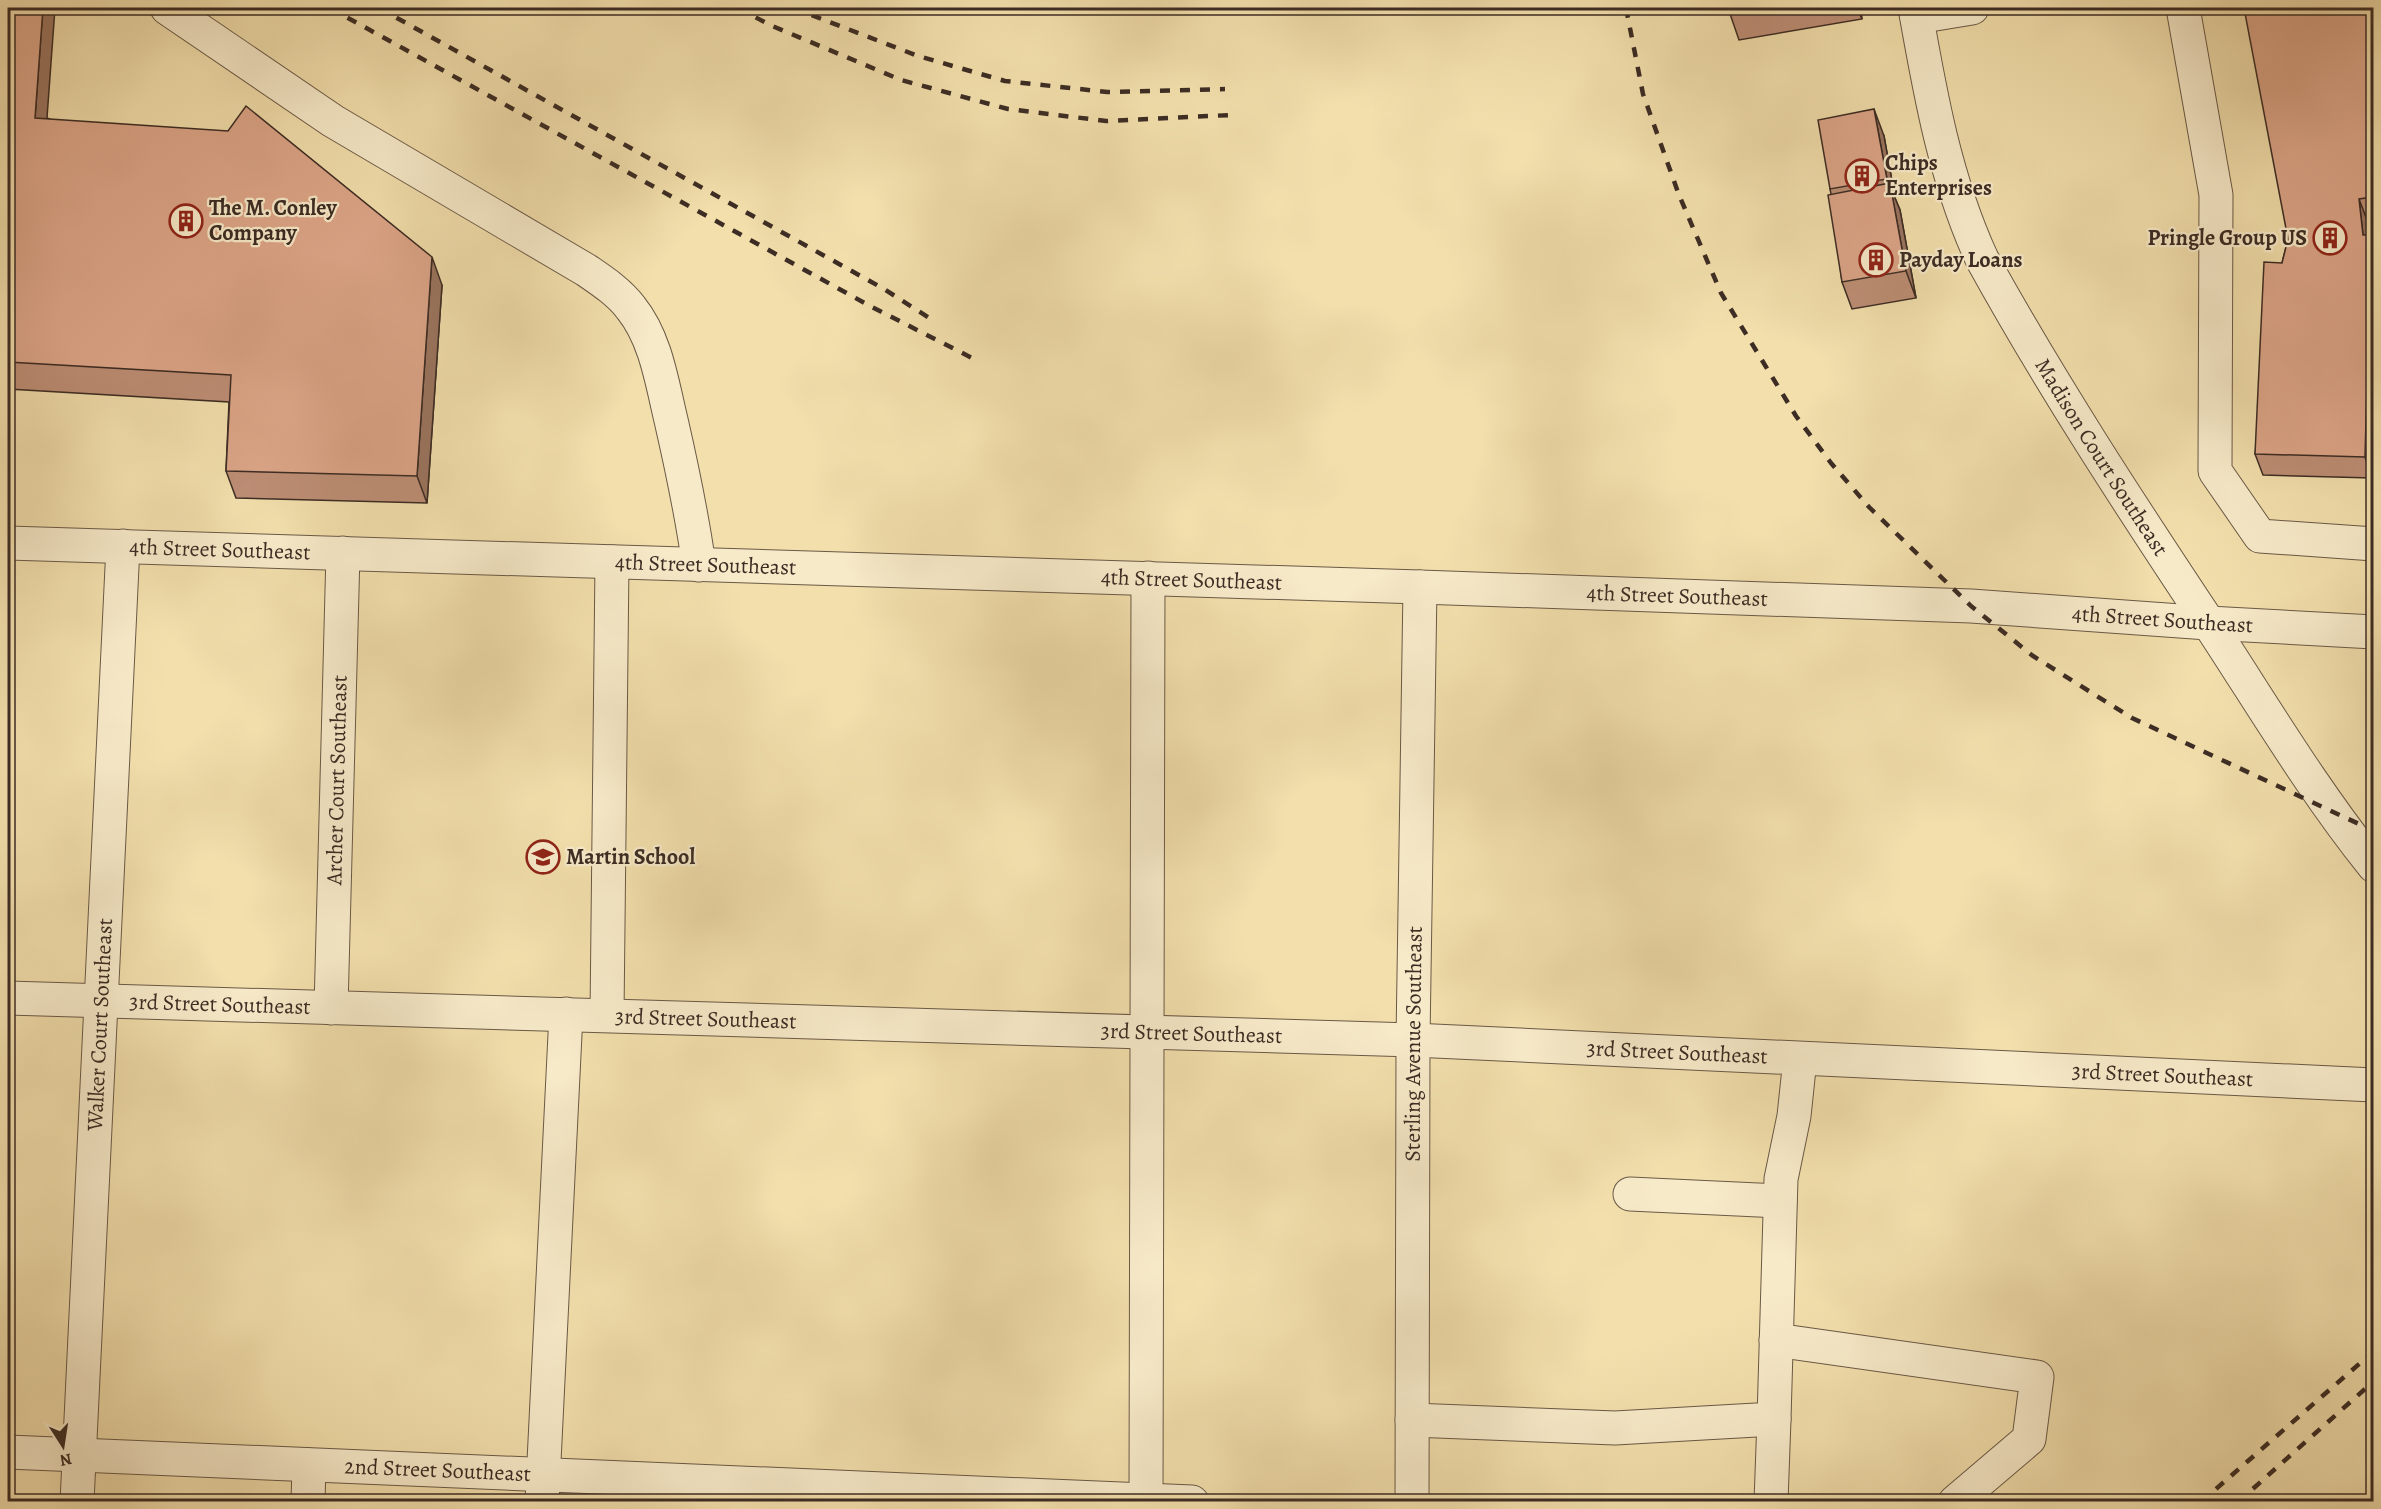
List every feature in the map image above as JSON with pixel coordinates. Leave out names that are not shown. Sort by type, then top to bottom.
[{"type":"street","points":[[167,8],[333,121],[586,270],[621,296],[633,309],[644,328],[661,376],[691,510],[699,565]]},
{"type":"street","points":[[1916,12],[1972,8]]},
{"type":"street","points":[[2183,8],[2216,195],[2215,471],[2260,536],[2373,544]]},
{"type":"street","name":"Madison Court Southeast","points":[[1916,12],[1930,93],[1950,177],[1982,259],[2081,427],[2331,812],[2373,866]]},
{"type":"street","name":"4th Street Southeast","points":[[8,543],[1971,606],[2373,632]]},
{"type":"street","name":"Walker Court Southeast","points":[[77,1502],[123,546]]},
{"type":"street","name":"Archer Court Southeast","points":[[331,1008],[343,553]]},
{"type":"street","points":[[607,1016],[612,562]]},
{"type":"street","points":[[1146,1499],[1148,578]]},
{"type":"street","name":"Sterling Avenue Southeast","points":[[1412,1502],[1413,1040],[1420,587]]},
{"type":"street","name":"3rd Street Southeast","points":[[8,998],[1413,1040],[2373,1085]]},
{"type":"street","points":[[542,1488],[566,1014]]},
{"type":"street","points":[[1771,1502],[1781,1179],[1794,1116],[1800,1059]]},
{"type":"street","points":[[2338,1083],[2373,1063]]},
{"type":"street","points":[[1630,1194],[1780,1201]]},
{"type":"street","points":[[1776,1340],[2037,1377],[2029,1439],[1956,1502]]},
{"type":"street","points":[[1412,1420],[1615,1428],[1774,1419]]},
{"type":"street","name":"2nd Street Southeast","points":[[8,1452],[309,1466],[542,1488],[1146,1499],[1192,1502]]},
{"type":"street","points":[[308,1502],[309,1466]]},
{"type":"building","name":"The M. Conley Company","points":[[8,8],[43,8],[35,118],[228,131],[246,106],[432,257],[417,476],[226,471],[231,375],[8,362]]},
{"type":"building","points":[[1728,8],[1758,8],[1729,12]]},
{"type":"building","name":"Pringle Group US","points":[[2244,8],[2373,8],[2373,197],[2359,199],[2363,235],[2371,235],[2365,457],[2255,454],[2264,262],[2282,263],[2288,239]]},
{"type":"building","points":[[1874,109],[1887,179],[1830,189],[1818,120]]},
{"type":"building","name":"Payday Loans","points":[[1890,183],[1906,271],[1842,282],[1828,195]]},
{"type":"railway","points":[[330,8],[870,306],[978,361]]},
{"type":"railway","points":[[379,8],[884,289],[934,321]]},
{"type":"railway","points":[[738,8],[770,25],[901,80],[1008,109],[1106,121],[1231,115]]},
{"type":"railway","points":[[793,8],[918,56],[1005,81],[1107,92],[1225,89]]},
{"type":"railway","points":[[1626,8],[1643,94],[1679,195],[1721,293],[1796,416],[1831,463],[1869,507],[1971,606],[2033,656],[2132,718],[2374,831]]},
{"type":"railway","points":[[2201,1502],[2374,1351]]},
{"type":"railway","points":[[2238,1502],[2374,1381]]},
{"type":"place","name":"Chips Enterprises","points":[[1862,176]]},
{"type":"place","name":"The M. Conley Company","points":[[186,221]]},
{"type":"place","name":"Pringle Group US","points":[[2330,238]]},
{"type":"place","name":"Payday Loans","points":[[1876,260]]},
{"type":"place","name":"Martin School","points":[[543,857]]}]
